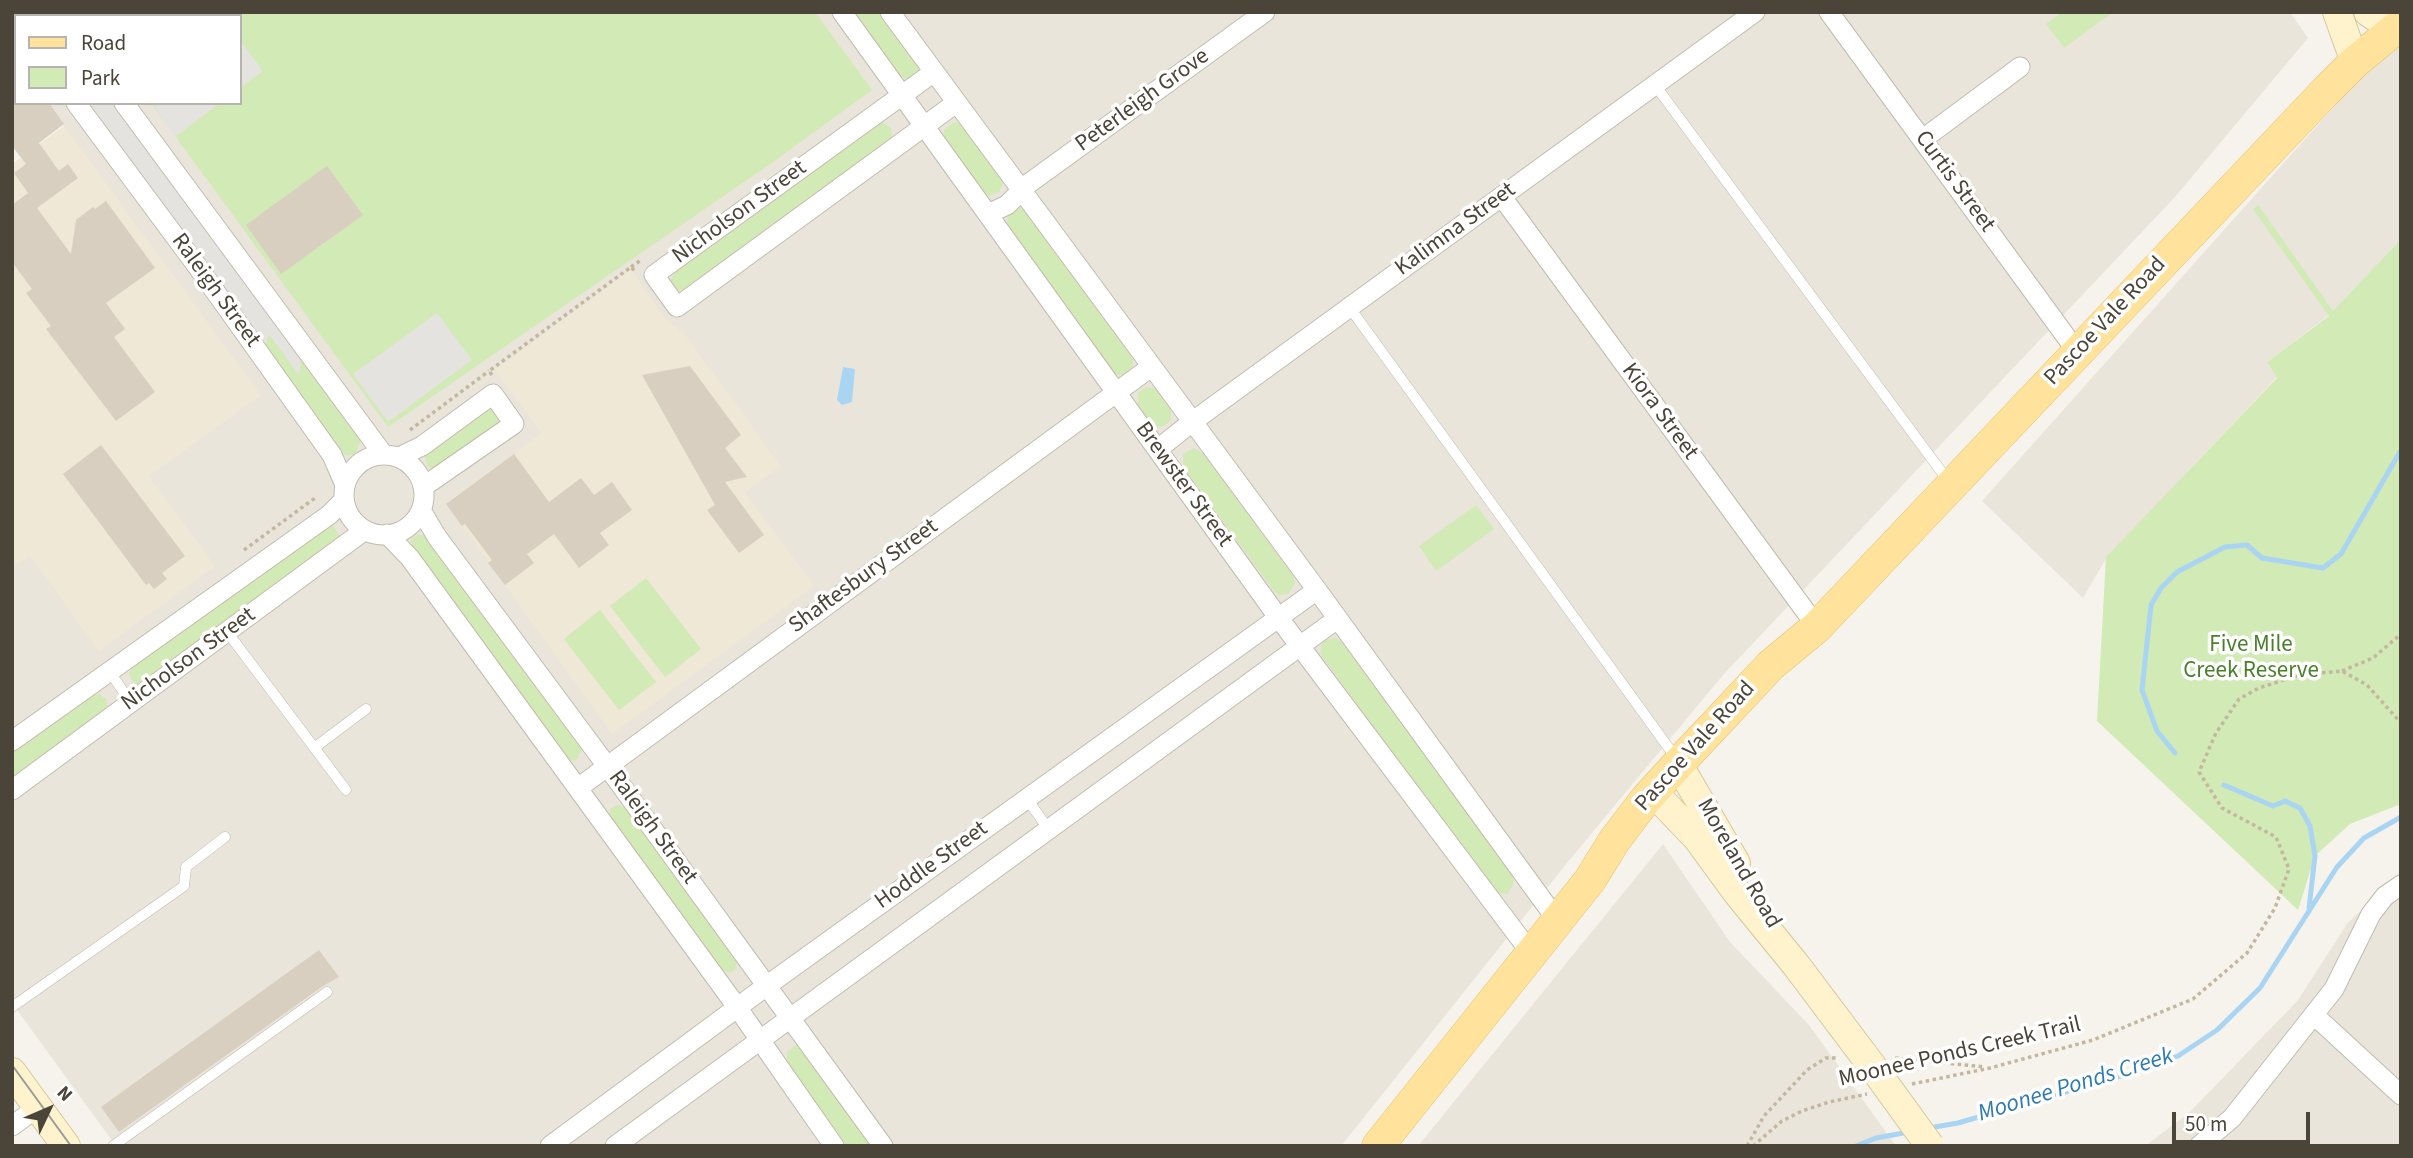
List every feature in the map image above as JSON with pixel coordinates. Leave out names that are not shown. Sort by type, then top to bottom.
[{"type":"main road","points":[[2337,12],[2355,62]]},
{"type":"main road","name":"Pascoe Vale Road","points":[[1378,1146],[1557,920],[1771,665],[1817,627],[2355,62],[2387,22]]},
{"type":"main road","name":"Moreland Road","points":[[1682,768],[1720,839],[1797,965]]},
{"type":"main road","name":"Moreland Road","points":[[1658,798],[1690,828],[1738,894],[1797,965],[1930,1146]]},
{"type":"main road","points":[[12,1073],[66,1146]]},
{"type":"street","name":"Brewster Street","points":[[842,12],[1278,617],[1531,953]]},
{"type":"street","name":"Brewster Street","points":[[890,12],[1557,920]]},
{"type":"street","name":"Peterleigh Grove","points":[[988,214],[1007,205],[1021,190],[1265,12]]},
{"type":"street","name":"Kalimna Street","points":[[1158,449],[1755,12]]},
{"type":"street","name":"Curtis Street","points":[[1829,12],[2078,353]]},
{"type":"street","points":[[1923,139],[2020,67]]},
{"type":"street","name":"Nicholson Street","points":[[934,72],[654,275],[677,307],[956,103]]},
{"type":"street","name":"Raleigh Street","points":[[77,105],[197,265],[332,454],[344,492]]},
{"type":"street","name":"Raleigh Street","points":[[126,105],[391,456]]},
{"type":"street","name":"Kiora Street","points":[[1502,197],[1817,627]]},
{"type":"street","name":"Shaftesbury Street","points":[[578,788],[1151,367]]},
{"type":"street","points":[[391,456],[410,464],[418,474],[424,498],[421,510],[408,527],[398,532],[376,534],[365,530],[348,512],[344,492],[350,473],[359,463],[370,457],[391,456],[422,446],[493,394],[514,424],[423,486]]},
{"type":"street","name":"Nicholson Street","points":[[12,741],[329,515],[344,492]]},
{"type":"street","name":"Raleigh Street","points":[[421,510],[437,537],[883,1146]]},
{"type":"street","name":"Nicholson Street","points":[[12,790],[365,530]]},
{"type":"street","name":"Raleigh Street","points":[[387,534],[410,558],[578,788],[834,1146]]},
{"type":"street","name":"Hoddle Street","points":[[550,1146],[765,986],[1317,590]]},
{"type":"street","name":"Hoddle Street","points":[[615,1146],[1337,619]]},
{"type":"street","points":[[2199,1146],[2232,1118],[2314,1015],[2341,977],[2371,914],[2385,896],[2401,885]]},
{"type":"street","points":[[2314,1015],[2401,1095]]},
{"type":"street","points":[[12,1126],[38,1107]]},
{"type":"lane","points":[[1656,85],[1951,485]]},
{"type":"lane","points":[[1350,309],[1682,768]]},
{"type":"lane","points":[[228,633],[346,789]]},
{"type":"lane","points":[[110,672],[131,703]]},
{"type":"lane","points":[[314,748],[366,709]]},
{"type":"lane","points":[[1027,799],[1049,830]]},
{"type":"lane","points":[[12,1007],[184,886],[186,867],[225,837]]},
{"type":"lane","points":[[113,1146],[327,992]]},
{"type":"path","points":[[2342,671],[2373,658],[2401,634]]},
{"type":"path","points":[[2342,671],[2367,685],[2401,723]]},
{"type":"path","name":"Moonee Ponds Creek Trail","points":[[1910,1085],[1990,1068],[2093,1040],[2193,999],[2246,953],[2275,908],[2289,869],[2276,837],[2222,808],[2199,772],[2216,733],[2231,708],[2248,693],[2299,675],[2342,671]]},
{"type":"path","name":"Moonee Ponds Creek Trail","points":[[1753,1146],[1782,1121],[1829,1102],[1897,1057],[1990,1068]]},
{"type":"path","points":[[1746,1146],[1764,1116],[1807,1070],[1825,1058],[1843,1058]]},
{"type":"shaded area","points":[[17,12],[2290,12],[2308,38],[2175,197],[1723,675],[1567,863],[1341,1146],[116,1146],[12,1003],[12,172],[64,126],[50,105],[242,105],[242,14],[14,14],[14,51],[12,15]]},
{"type":"shaded area","points":[[2401,42],[2401,239],[2333,312],[2267,362],[2277,377],[2107,557],[2083,598],[1982,501],[2364,73]]},
{"type":"shaded area","points":[[242,43],[263,71],[242,87]]},
{"type":"shaded area","points":[[86,105],[118,105],[301,357],[299,375],[269,334],[264,348]]},
{"type":"shaded area","points":[[153,105],[217,105],[175,137]]},
{"type":"shaded area","points":[[64,126],[261,395],[149,476],[215,566],[99,651],[30,556],[12,568],[12,164]]},
{"type":"shaded area","points":[[631,270],[668,321],[687,337],[781,466],[745,492],[814,586],[612,734],[446,503],[542,433],[495,370]]},
{"type":"shaded area","points":[[437,313],[472,360],[388,422],[353,374]]},
{"type":"shaded area","points":[[1663,844],[1730,942],[1809,1025],[1896,1146],[1418,1146]]},
{"type":"shaded area","points":[[2401,871],[2401,1146],[2145,1146],[2189,1113],[2298,1000],[2347,924]]},
{"type":"green space","points":[[86,12],[815,12],[872,90],[773,162],[388,427],[152,105],[242,105],[242,14]]},
{"type":"green space","points":[[852,12],[882,12],[919,64],[918,74],[909,80],[898,75]]},
{"type":"green space","points":[[2062,12],[2113,12],[2064,48],[2046,24]]},
{"type":"green space","points":[[954,122],[962,124],[1002,176],[1003,184],[999,192],[989,196],[984,193],[944,140],[944,130]]},
{"type":"green space","points":[[883,123],[891,128],[892,139],[687,289],[677,291],[670,281],[676,270],[877,124]]},
{"type":"green space","name":"Five Mile Creek Reserve","points":[[2258,205],[2333,311],[2401,239],[2401,804],[2350,824],[2315,856],[2298,910],[2097,721],[2106,557],[2277,378],[2267,362],[2329,316],[2253,209]]},
{"type":"green space","points":[[1016,208],[1027,213],[1133,358],[1133,366],[1123,375],[1116,375],[1008,226],[1007,215]]},
{"type":"green space","points":[[268,333],[299,374],[301,357],[361,440],[355,454],[341,454],[264,348]]},
{"type":"green space","points":[[1146,387],[1154,388],[1171,408],[1171,420],[1164,426],[1156,427],[1152,424],[1138,405],[1138,393]]},
{"type":"green space","points":[[488,408],[493,409],[501,419],[500,422],[435,470],[427,466],[425,456],[429,450]]},
{"type":"green space","points":[[1194,448],[1204,454],[1293,576],[1295,583],[1288,594],[1279,595],[1274,591],[1183,467],[1183,454]]},
{"type":"green space","points":[[1476,505],[1494,529],[1436,571],[1419,546]]},
{"type":"green space","points":[[329,521],[343,540],[139,686],[131,679],[129,673],[132,666]]},
{"type":"green space","points":[[416,535],[426,535],[584,748],[575,761],[564,758],[413,550],[411,539]]},
{"type":"green space","points":[[646,578],[701,649],[665,677],[610,606]]},
{"type":"green space","points":[[600,610],[656,682],[619,710],[564,639]]},
{"type":"green space","points":[[1336,638],[1341,641],[1512,873],[1514,883],[1507,894],[1497,893],[1492,889],[1324,659],[1320,653],[1322,644],[1325,640]]},
{"type":"green space","points":[[99,694],[106,699],[108,708],[12,780],[12,751],[89,696]]},
{"type":"green space","points":[[618,805],[630,809],[737,956],[736,969],[730,973],[718,968],[609,819],[610,809]]},
{"type":"green space","points":[[796,1045],[874,1146],[847,1146],[787,1062],[787,1052]]},
{"type":"water","points":[[843,367],[855,369],[852,402],[842,405],[837,400]]},
{"type":"building","points":[[12,89],[14,105],[50,105],[64,124],[39,143],[59,171],[68,164],[78,178],[37,208],[71,254],[76,220],[106,201],[155,268],[106,303],[125,329],[114,337],[155,392],[116,421],[46,329],[51,326],[26,293],[32,289],[12,262],[12,205],[28,193],[14,173],[26,164],[12,146]]},
{"type":"building","points":[[327,166],[363,215],[281,274],[246,225]]},
{"type":"building","points":[[690,366],[741,435],[725,448],[747,477],[725,482],[764,535],[739,553],[707,510],[715,505],[642,375]]},
{"type":"building","points":[[101,445],[185,556],[162,573],[167,579],[154,589],[149,583],[146,585],[63,474]]},
{"type":"building","points":[[514,454],[549,502],[581,478],[594,495],[612,482],[632,510],[600,533],[609,545],[579,568],[554,534],[527,554],[534,563],[505,585],[488,563],[492,560],[446,504]]},
{"type":"building","points":[[319,950],[339,977],[119,1132],[101,1107]]},
{"type":"waterway","points":[[2175,753],[2157,731],[2142,690],[2151,605],[2161,588],[2177,572],[2225,547],[2247,545],[2262,558],[2323,568],[2341,554],[2401,450]]},
{"type":"waterway","points":[[2224,785],[2273,806],[2285,801],[2300,808],[2310,826],[2315,856],[2309,908]]},
{"type":"waterway","name":"Moonee Ponds Creek","points":[[1929,1128],[1958,1123],[2124,1075],[2178,1056],[2217,1030],[2260,988],[2337,867],[2364,838],[2401,817]]},
{"type":"waterway","name":"Moonee Ponds Creek","points":[[1856,1146],[1876,1138],[1909,1132]]},
{"type":"tram line","points":[[12,1065],[71,1146]]}]
